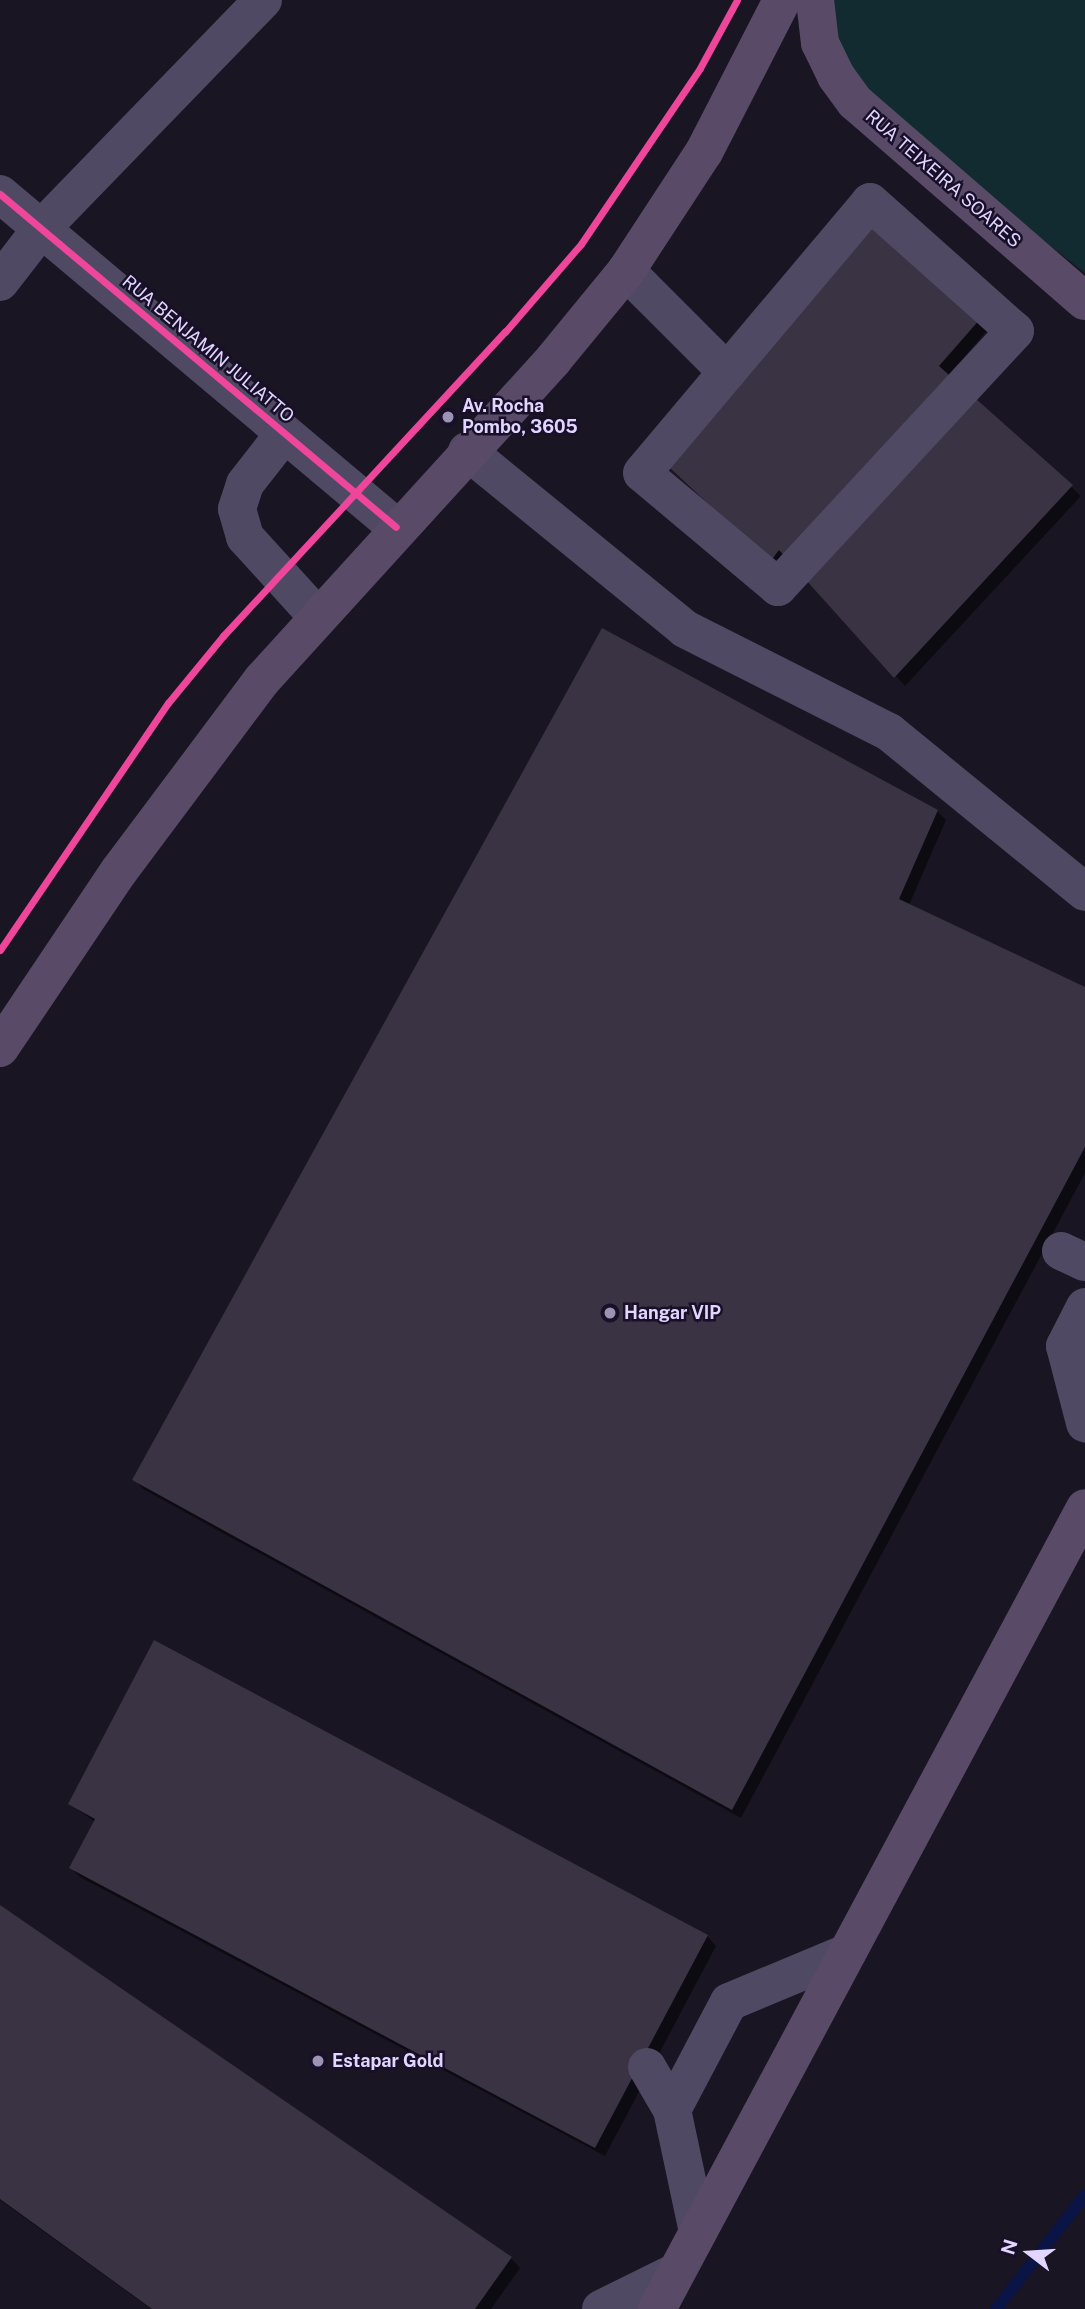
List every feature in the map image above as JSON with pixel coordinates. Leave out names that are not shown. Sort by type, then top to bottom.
[{"type":"main road","points":[[0,1048],[183,782],[317,616],[396,527],[553,360],[626,271],[705,152],[782,0]]},
{"type":"main road","name":"RUA TEIXEIRA SOARES","points":[[814,0],[821,43],[836,76],[855,102],[1085,301]]},
{"type":"main road","points":[[657,2309],[1085,1507]]},
{"type":"street","points":[[0,282],[41,229],[263,0]]},
{"type":"street","name":"RUA BENJAMIN JULIATTO","points":[[0,194],[396,527]]},
{"type":"street","points":[[870,202],[1015,331],[778,587],[642,473],[727,372],[870,202]]},
{"type":"street","points":[[626,271],[727,372]]},
{"type":"street","points":[[284,434],[245,484],[237,509],[245,537],[317,616]]},
{"type":"street","points":[[467,452],[685,629],[889,732],[1085,892]]},
{"type":"street","points":[[1085,1307],[1065,1346],[1085,1423]]},
{"type":"street","points":[[672,2110],[729,2002],[846,1953]]},
{"type":"street","points":[[647,2067],[672,2110],[698,2232]]},
{"type":"street","points":[[601,2309],[676,2273]]},
{"type":"green space","points":[[827,0],[1085,0],[1085,273],[879,112],[854,88]]},
{"type":"building","points":[[871,221],[981,318],[939,366],[1073,485],[894,678],[779,550],[770,562],[669,467]]},
{"type":"building","name":"Hangar VIP","points":[[602,628],[938,810],[899,899],[1085,987],[1085,1147],[732,1810],[132,1480]]},
{"type":"building","points":[[154,1640],[708,1935],[595,2148],[69,1868],[95,1819],[68,1804]]},
{"type":"building","points":[[0,1905],[512,2257],[475,2309],[152,2309],[0,2199]]},
{"type":"waterway","points":[[996,2309],[1085,2195]]},
{"type":"cycle path","points":[[0,950],[168,703],[223,636],[505,332],[581,244],[700,68],[737,0]]},
{"type":"cycle path","points":[[0,194],[396,527]]},
{"type":"place","name":"Av. Rocha Pombo, 3605","points":[[448,417]]},
{"type":"place","name":"Hangar VIP","points":[[610,1313]]},
{"type":"place","name":"Estapar Gold","points":[[318,2061]]}]
